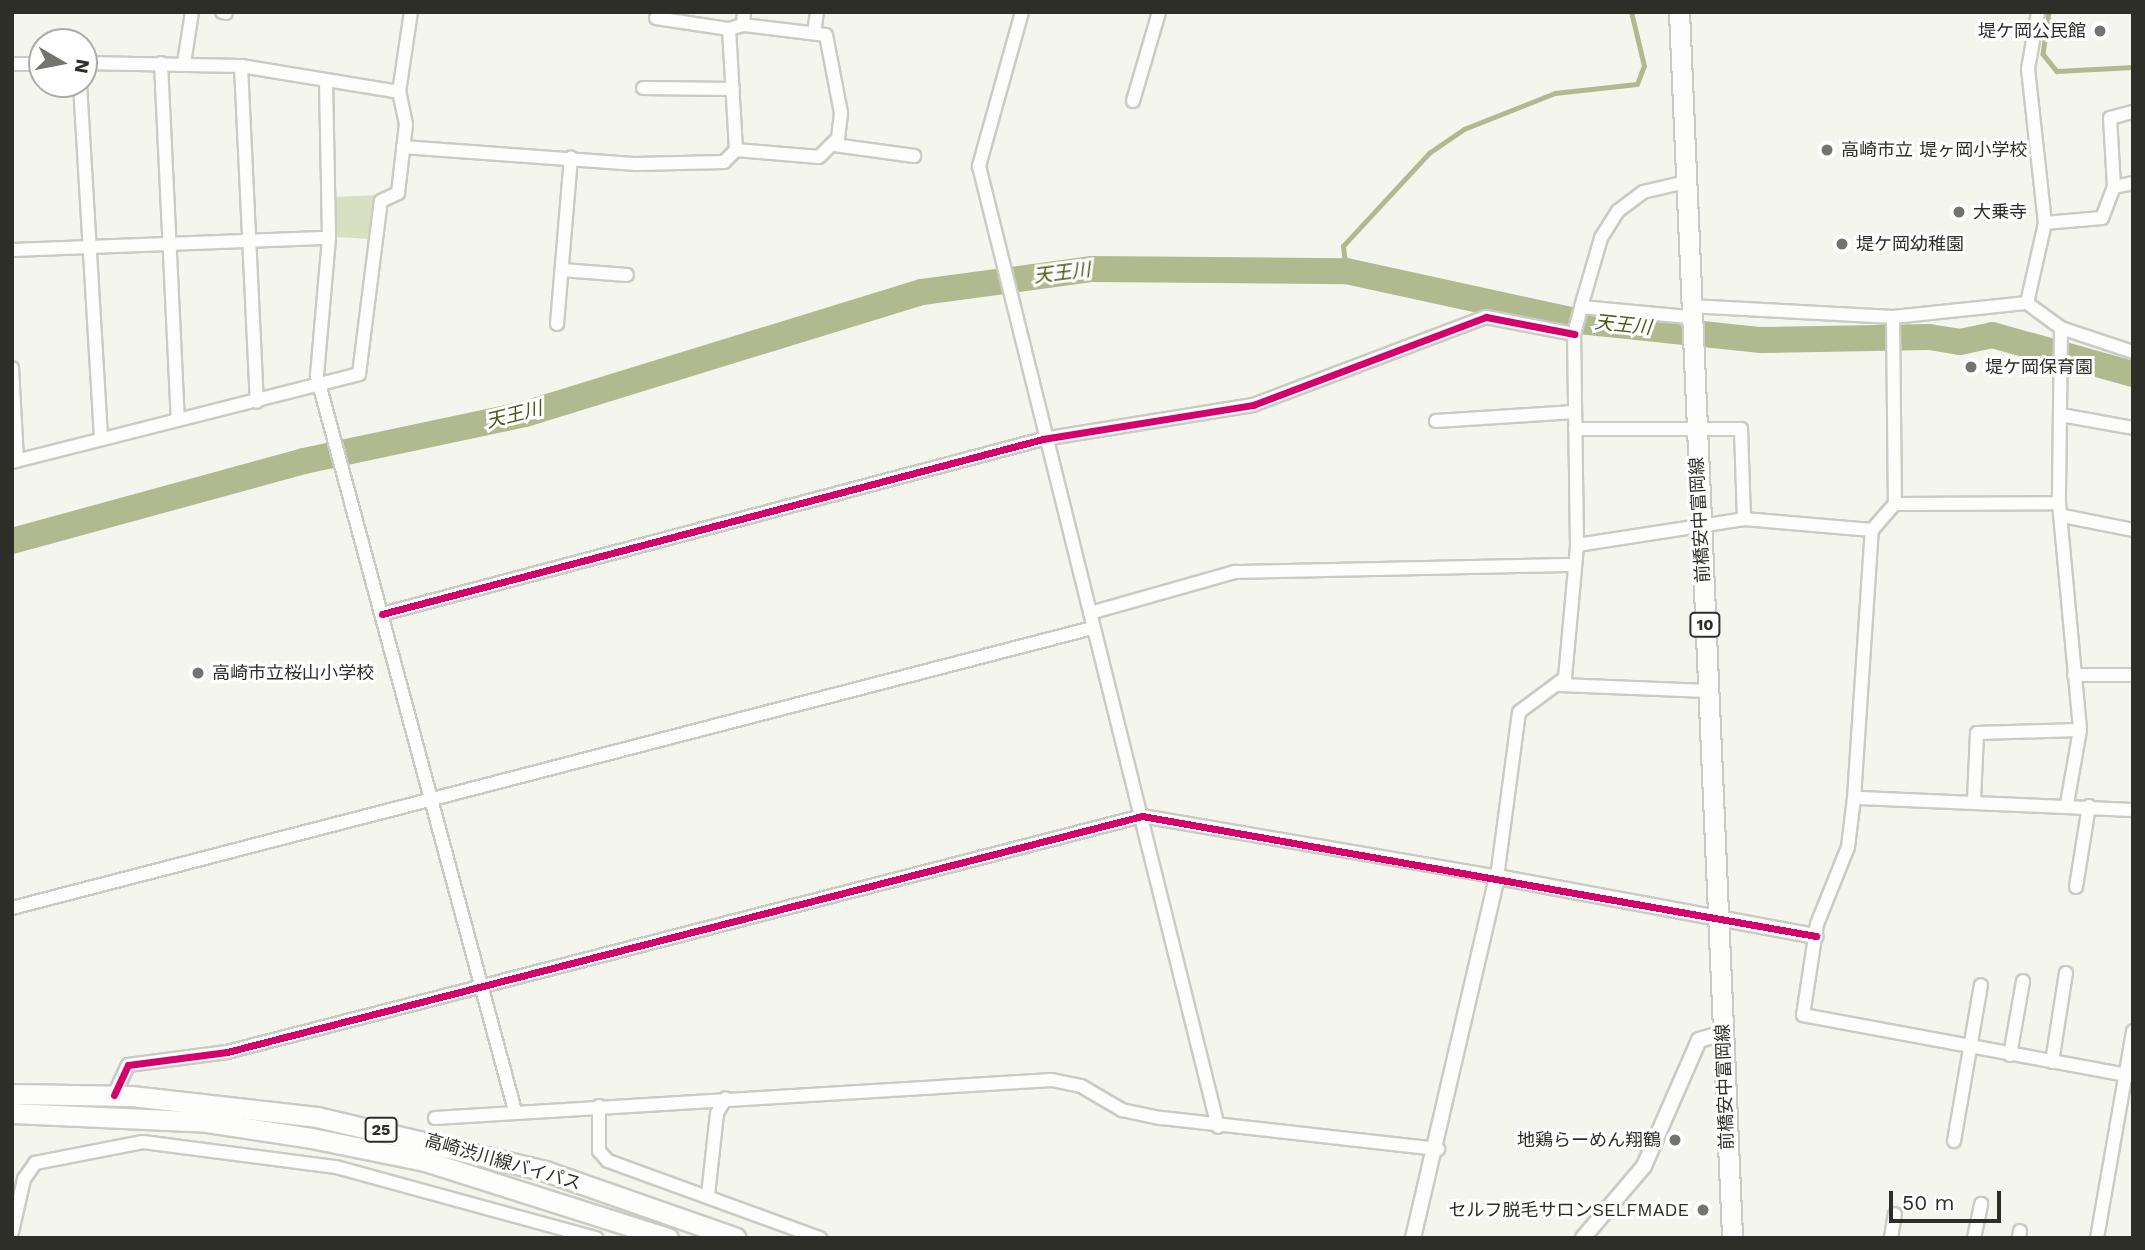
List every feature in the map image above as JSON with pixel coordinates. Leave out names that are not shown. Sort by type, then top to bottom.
[{"type":"main road","name":"前橋安中富岡線","points":[[1679,12],[1689,312],[1720,916],[1732,1238]]},
{"type":"main road","name":"高崎渋川線バイパス","points":[[12,1094],[114,1095],[230,1104],[433,1140],[545,1171],[736,1238]]},
{"type":"main road","name":"高崎渋川線バイパス","points":[[12,1113],[207,1122],[311,1138],[425,1161],[668,1238]]},
{"type":"street","points":[[184,63],[192,12]]},
{"type":"street","points":[[12,368],[14,461],[102,437],[257,402],[359,374],[381,201],[398,193],[403,147],[399,92],[411,12]]},
{"type":"street","points":[[814,33],[817,12]]},
{"type":"street","points":[[1022,12],[979,166],[1043,439],[1142,816],[1218,1127]]},
{"type":"street","points":[[1133,101],[1159,12]]},
{"type":"street","points":[[2027,303],[2045,223],[2028,69],[2038,12]]},
{"type":"street","points":[[403,147],[571,158],[717,163],[736,150],[819,157],[834,145],[841,92],[830,42],[814,33],[743,19],[729,29],[656,18]]},
{"type":"street","points":[[729,29],[736,150]]},
{"type":"street","points":[[98,63],[242,66],[399,92]]},
{"type":"street","points":[[161,63],[178,419]]},
{"type":"street","points":[[242,66],[257,402]]},
{"type":"street","points":[[326,79],[329,238],[317,376],[515,1111]]},
{"type":"street","points":[[643,88],[733,89]]},
{"type":"street","points":[[81,98],[87,247],[102,437]]},
{"type":"street","points":[[2045,223],[2102,218],[2114,187],[2110,118],[2133,112]]},
{"type":"street","points":[[834,145],[914,156]]},
{"type":"street","points":[[557,324],[571,158]]},
{"type":"street","points":[[1413,1238],[1438,1149],[1497,877],[1518,712],[1560,685],[1565,678],[1572,565],[1577,545],[1573,334],[1601,237],[1618,211],[1643,192],[1686,182]]},
{"type":"street","points":[[2114,187],[2133,183]]},
{"type":"street","points":[[12,250],[329,238]]},
{"type":"street","points":[[562,270],[627,275]]},
{"type":"street","points":[[1581,307],[1893,317],[2027,303],[2061,328],[2133,352]]},
{"type":"street","points":[[382,614],[1043,439],[1253,405],[1486,317],[1573,334]]},
{"type":"street","points":[[1893,317],[1895,504],[1872,530],[1854,798],[1848,847],[1816,936],[1803,1016],[2129,1076]]},
{"type":"street","points":[[2061,328],[2061,509],[2080,730],[2067,804]]},
{"type":"street","points":[[1436,421],[1575,412]]},
{"type":"street","points":[[2061,415],[2133,428]]},
{"type":"street","points":[[1575,429],[1696,426],[1741,429],[1744,519]]},
{"type":"street","points":[[1895,504],[2061,509],[2133,530]]},
{"type":"street","points":[[1577,545],[1658,536],[1699,521],[1744,519],[1872,530]]},
{"type":"street","points":[[1090,613],[1235,572],[1373,574],[1408,564],[1572,565]]},
{"type":"street","points":[[13,906],[433,800],[1092,628]]},
{"type":"street","points":[[2074,675],[2133,675]]},
{"type":"street","points":[[1560,685],[1708,691]]},
{"type":"street","points":[[1974,800],[1977,733],[2080,730]]},
{"type":"street","points":[[1854,798],[1974,800],[2133,810]]},
{"type":"street","points":[[2076,887],[2089,806]]},
{"type":"street","points":[[114,1095],[128,1065],[227,1052],[1142,816],[1720,916],[1816,936]]},
{"type":"street","points":[[2052,1062],[2066,973]]},
{"type":"street","points":[[2010,1055],[2023,981]]},
{"type":"street","points":[[1954,1141],[1981,985]]},
{"type":"street","points":[[2097,1238],[2129,1076],[2133,1031]]},
{"type":"street","points":[[1583,1238],[1644,1166],[1699,1040],[1723,1033]]},
{"type":"street","points":[[435,1118],[1052,1080],[1081,1086],[1122,1110],[1218,1127],[1438,1149]]},
{"type":"street","points":[[708,1195],[718,1113],[726,1098]]},
{"type":"street","points":[[599,1106],[602,1156],[820,1238]]},
{"type":"street","points":[[12,1232],[24,1179],[35,1163],[143,1142],[336,1167],[596,1238]]},
{"type":"street","points":[[1974,1238],[1981,1203]]},
{"type":"street","points":[[1891,1238],[1895,1214]]},
{"type":"green space","points":[[377,195],[370,239],[334,237],[333,197]]},
{"type":"waterway","points":[[1346,271],[1343,246],[1429,153],[1464,129],[1555,93],[1637,84],[1644,66],[1631,12]]},
{"type":"waterway","points":[[2049,12],[2043,54],[2057,71],[2133,67]]},
{"type":"waterway","name":"天王川","points":[[12,541],[304,461],[525,414],[922,292],[1092,269],[1346,271],[1570,320],[1761,340],[1929,337],[1960,342],[1992,335],[2133,374]]},
{"type":"cycle path","points":[[382,614],[1043,439],[1253,405],[1486,317],[1574,334]]},
{"type":"cycle path","points":[[114,1095],[128,1065],[227,1052],[1142,816],[1816,936]]},
{"type":"place","name":"堤ケ岡公民館","points":[[2100,31]]},
{"type":"place","name":"高崎市立 堤ヶ岡小学校","points":[[1827,150]]},
{"type":"place","name":"大乗寺","points":[[1959,212]]},
{"type":"place","name":"堤ケ岡幼稚園","points":[[1842,244]]},
{"type":"place","name":"堤ケ岡保育園","points":[[1971,367]]},
{"type":"place","name":"高崎市立桜山小学校","points":[[198,673]]},
{"type":"place","name":"地鶏らーめん翔鶴","points":[[1675,1140]]},
{"type":"place","name":"セルフ脱毛サロンSELFMADE","points":[[1703,1210]]}]
